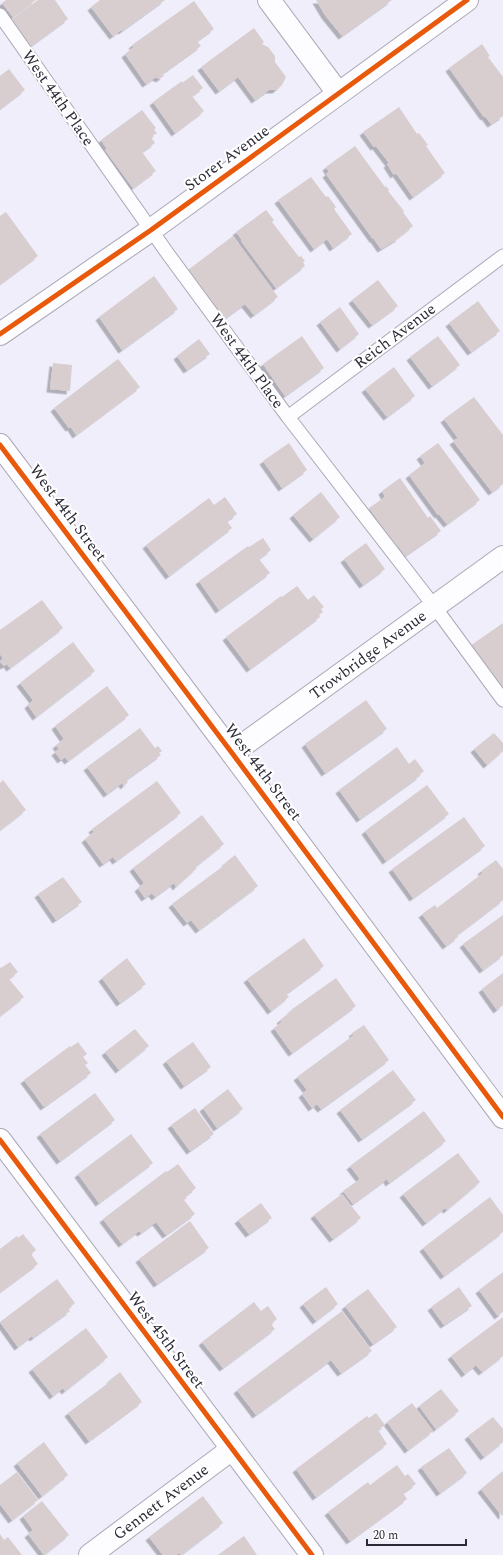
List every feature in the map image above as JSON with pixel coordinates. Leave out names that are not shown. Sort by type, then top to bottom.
[{"type":"street","points":[[269,0],[338,93]]},
{"type":"street","name":"Storer Avenue","points":[[0,334],[151,230],[467,0]]},
{"type":"street","name":"West 44th Street","points":[[0,444],[503,1117]]},
{"type":"street","name":"Trowbridge Avenue","points":[[232,753],[503,557]]},
{"type":"street","name":"West 45th Street","points":[[0,1140],[312,1555]]},
{"type":"street","name":"Gennett Avenue","points":[[90,1555],[232,1449]]},
{"type":"lane","name":"West 44th Place","points":[[0,15],[151,230],[288,417],[434,606],[503,700]]},
{"type":"lane","name":"Reich Avenue","points":[[288,417],[503,256]]},
{"type":"building","points":[[6,0],[36,0],[13,17],[2,3]]},
{"type":"building","points":[[38,0],[55,0],[68,19],[31,46],[11,20]]},
{"type":"building","points":[[100,0],[165,0],[113,36],[91,7]]},
{"type":"building","points":[[316,0],[392,0],[342,36],[325,15]]},
{"type":"building","points":[[194,1],[214,29],[197,41],[201,46],[162,74],[164,76],[159,79],[156,77],[146,84],[125,54],[134,47],[132,45]]},
{"type":"building","points":[[254,28],[264,42],[262,44],[268,47],[275,56],[275,62],[286,77],[282,85],[276,90],[269,90],[255,100],[238,77],[219,91],[201,67]]},
{"type":"building","points":[[482,44],[490,56],[488,57],[503,77],[503,116],[491,124],[485,116],[484,117],[449,68]]},
{"type":"building","points":[[9,69],[25,90],[0,109],[0,76]]},
{"type":"building","points":[[193,75],[203,88],[192,96],[204,111],[175,133],[153,102]]},
{"type":"building","points":[[399,107],[417,134],[419,133],[428,145],[426,146],[445,173],[413,197],[396,173],[394,175],[387,164],[389,163],[376,146],[374,147],[363,132]]},
{"type":"building","points":[[142,110],[156,128],[154,130],[157,133],[151,137],[155,143],[142,152],[156,171],[133,188],[105,150],[107,149],[101,140]]},
{"type":"building","points":[[355,146],[385,187],[386,186],[389,190],[388,191],[404,211],[403,212],[413,226],[399,238],[381,249],[326,174],[329,172],[326,167]]},
{"type":"building","points":[[311,177],[326,197],[328,196],[336,207],[334,209],[352,234],[333,248],[327,239],[314,249],[278,200]]},
{"type":"building","points":[[266,210],[274,220],[272,222],[299,257],[301,256],[305,261],[303,262],[305,266],[276,288],[236,232]]},
{"type":"building","points":[[6,212],[38,256],[0,284],[0,216]]},
{"type":"building","points":[[233,236],[278,297],[254,315],[245,304],[224,319],[188,270]]},
{"type":"building","points":[[154,276],[178,309],[122,350],[99,317]]},
{"type":"building","points":[[378,280],[398,306],[372,325],[352,300]]},
{"type":"building","points":[[478,301],[500,331],[471,352],[449,323]]},
{"type":"building","points":[[340,307],[359,334],[340,349],[320,322]]},
{"type":"building","points":[[302,336],[324,368],[285,396],[263,364]]},
{"type":"building","points":[[438,336],[460,365],[432,386],[410,357]]},
{"type":"building","points":[[199,339],[210,354],[187,370],[177,356]]},
{"type":"building","points":[[118,359],[140,387],[76,435],[54,408]]},
{"type":"building","points":[[53,363],[72,365],[70,391],[50,389]]},
{"type":"building","points":[[394,367],[415,396],[387,417],[365,389]]},
{"type":"building","points":[[474,397],[503,435],[503,484],[492,492],[453,441],[458,438],[444,419]]},
{"type":"building","points":[[289,443],[307,470],[282,488],[263,461]]},
{"type":"building","points":[[438,443],[480,500],[447,524],[439,514],[438,515],[409,475],[425,463],[420,456]]},
{"type":"building","points":[[400,478],[428,518],[430,516],[441,531],[405,556],[369,508],[385,497],[382,491]]},
{"type":"building","points":[[321,492],[340,517],[313,539],[293,515]]},
{"type":"building","points":[[225,497],[237,514],[227,521],[232,528],[169,576],[146,545],[209,498],[214,505]]},
{"type":"building","points":[[263,538],[271,550],[259,559],[270,573],[219,610],[199,581],[248,546],[249,547]]},
{"type":"building","points":[[366,543],[385,569],[363,585],[344,559]]},
{"type":"building","points":[[297,586],[308,600],[314,595],[324,607],[321,609],[323,612],[319,615],[320,617],[250,669],[226,637],[281,596],[282,597]]},
{"type":"building","points":[[42,600],[63,628],[10,668],[7,664],[4,666],[0,662],[3,658],[0,654],[0,630]]},
{"type":"building","points":[[503,623],[503,695],[470,646]]},
{"type":"building","points":[[73,642],[95,671],[36,717],[28,705],[33,700],[20,683]]},
{"type":"building","points":[[107,686],[129,715],[68,761],[65,757],[61,760],[55,752],[59,749],[56,745],[64,739],[55,726]]},
{"type":"building","points":[[366,700],[387,729],[325,773],[305,744]]},
{"type":"building","points":[[140,728],[155,748],[158,746],[162,751],[159,753],[161,755],[126,780],[128,782],[124,786],[122,783],[107,794],[87,767]]},
{"type":"building","points":[[494,733],[503,743],[503,751],[487,765],[474,749]]},
{"type":"building","points":[[397,747],[409,764],[415,759],[424,771],[419,775],[420,776],[360,819],[339,790]]},
{"type":"building","points":[[3,780],[26,810],[0,830],[0,783]]},
{"type":"building","points":[[157,781],[181,813],[116,861],[113,857],[103,864],[85,839],[94,832],[92,829]]},
{"type":"building","points":[[427,785],[449,814],[386,861],[365,831]]},
{"type":"building","points":[[202,815],[224,844],[195,867],[197,868],[176,887],[174,883],[155,897],[152,893],[145,898],[138,888],[144,883],[133,868]]},
{"type":"building","points":[[464,817],[485,846],[413,898],[392,869]]},
{"type":"building","points":[[235,855],[258,886],[199,930],[191,920],[187,923],[172,904],[226,864],[225,863]]},
{"type":"building","points":[[496,860],[503,869],[503,900],[457,935],[458,937],[446,946],[422,914],[435,905],[437,908],[483,873],[481,871]]},
{"type":"building","points":[[63,877],[82,902],[56,920],[38,894]]},
{"type":"building","points":[[503,915],[503,955],[483,970],[463,944]]},
{"type":"building","points":[[304,938],[324,966],[286,994],[289,997],[271,1011],[247,979]]},
{"type":"building","points":[[127,958],[146,984],[120,1003],[102,978]]},
{"type":"building","points":[[10,962],[18,972],[9,979],[24,997],[0,1016],[0,967],[1,968]]},
{"type":"building","points":[[503,973],[503,1005],[497,1010],[482,989]]},
{"type":"building","points":[[336,978],[356,1006],[292,1053],[274,1028],[282,1022],[280,1020],[292,1011],[291,1010]]},
{"type":"building","points":[[364,1025],[389,1060],[321,1109],[317,1104],[312,1108],[302,1094],[307,1090],[297,1077],[354,1035],[352,1033]]},
{"type":"building","points":[[135,1029],[149,1046],[119,1070],[105,1052]]},
{"type":"building","points":[[78,1042],[87,1054],[83,1057],[88,1063],[85,1065],[91,1073],[44,1107],[24,1080],[70,1046],[71,1047]]},
{"type":"building","points":[[193,1042],[211,1067],[184,1086],[166,1061]]},
{"type":"building","points":[[393,1070],[416,1100],[362,1139],[340,1110]]},
{"type":"building","points":[[228,1089],[243,1109],[217,1128],[203,1108]]},
{"type":"building","points":[[95,1093],[115,1120],[60,1161],[40,1134]]},
{"type":"building","points":[[195,1108],[214,1134],[190,1151],[171,1125]]},
{"type":"building","points":[[424,1111],[446,1141],[389,1183],[387,1179],[353,1204],[343,1191],[360,1179],[350,1166]]},
{"type":"building","points":[[131,1134],[153,1163],[99,1203],[78,1174]]},
{"type":"building","points":[[458,1153],[480,1182],[447,1210],[445,1208],[426,1223],[403,1194]]},
{"type":"building","points":[[178,1164],[196,1188],[185,1197],[187,1198],[184,1200],[195,1214],[166,1235],[156,1222],[141,1233],[139,1231],[122,1244],[103,1219],[166,1171],[167,1172]]},
{"type":"building","points":[[342,1194],[361,1218],[333,1239],[314,1215]]},
{"type":"building","points":[[490,1197],[503,1215],[503,1232],[444,1276],[423,1248]]},
{"type":"building","points":[[261,1203],[272,1218],[249,1234],[238,1220]]},
{"type":"building","points":[[190,1221],[209,1248],[157,1284],[139,1259]]},
{"type":"building","points":[[23,1234],[36,1250],[31,1254],[38,1264],[0,1292],[0,1249],[17,1236],[18,1238]]},
{"type":"building","points":[[503,1272],[503,1312],[498,1316],[479,1290]]},
{"type":"building","points":[[57,1279],[75,1303],[68,1309],[70,1311],[18,1347],[0,1322]]},
{"type":"building","points":[[326,1287],[338,1304],[316,1321],[303,1304]]},
{"type":"building","points":[[459,1287],[472,1306],[444,1325],[431,1307]]},
{"type":"building","points":[[368,1289],[397,1327],[373,1344],[345,1306]]},
{"type":"building","points":[[254,1302],[261,1311],[268,1306],[277,1319],[271,1324],[275,1329],[223,1368],[202,1342]]},
{"type":"building","points":[[342,1311],[372,1351],[341,1373],[331,1360],[256,1415],[237,1390]]},
{"type":"building","points":[[503,1317],[503,1356],[482,1372],[476,1365],[465,1374],[451,1356]]},
{"type":"building","points":[[86,1328],[108,1357],[65,1391],[63,1388],[53,1396],[32,1369]]},
{"type":"building","points":[[120,1372],[142,1402],[89,1441],[68,1413],[111,1381],[110,1380]]},
{"type":"building","points":[[441,1389],[459,1411],[436,1429],[419,1406]]},
{"type":"building","points":[[412,1403],[433,1431],[408,1450],[387,1422]]},
{"type":"building","points":[[376,1413],[385,1425],[378,1430],[387,1444],[316,1497],[296,1469],[367,1416],[369,1418]]},
{"type":"building","points":[[493,1417],[503,1429],[503,1442],[484,1457],[468,1436]]},
{"type":"building","points":[[44,1442],[68,1475],[42,1496],[17,1463]]},
{"type":"building","points":[[449,1448],[467,1473],[440,1493],[421,1467]]},
{"type":"building","points":[[397,1465],[405,1476],[408,1474],[416,1484],[403,1493],[407,1499],[350,1541],[328,1512],[368,1482],[370,1485]]},
{"type":"building","points":[[503,1471],[503,1515],[502,1516],[481,1489]]},
{"type":"building","points":[[17,1472],[38,1500],[12,1520],[0,1504],[0,1485]]},
{"type":"building","points":[[203,1496],[223,1523],[181,1555],[179,1553],[176,1555],[163,1555],[149,1537]]},
{"type":"building","points":[[42,1501],[69,1535],[44,1555],[28,1534],[33,1530],[23,1516]]},
{"type":"building","points":[[0,1534],[4,1540],[8,1537],[22,1555],[0,1555]]},
{"type":"building","points":[[244,1536],[257,1555],[218,1555]]},
{"type":"cycle path","points":[[0,334],[151,230],[467,0]]},
{"type":"cycle path","points":[[0,445],[503,1117]]},
{"type":"cycle path","points":[[0,1140],[312,1555]]}]
